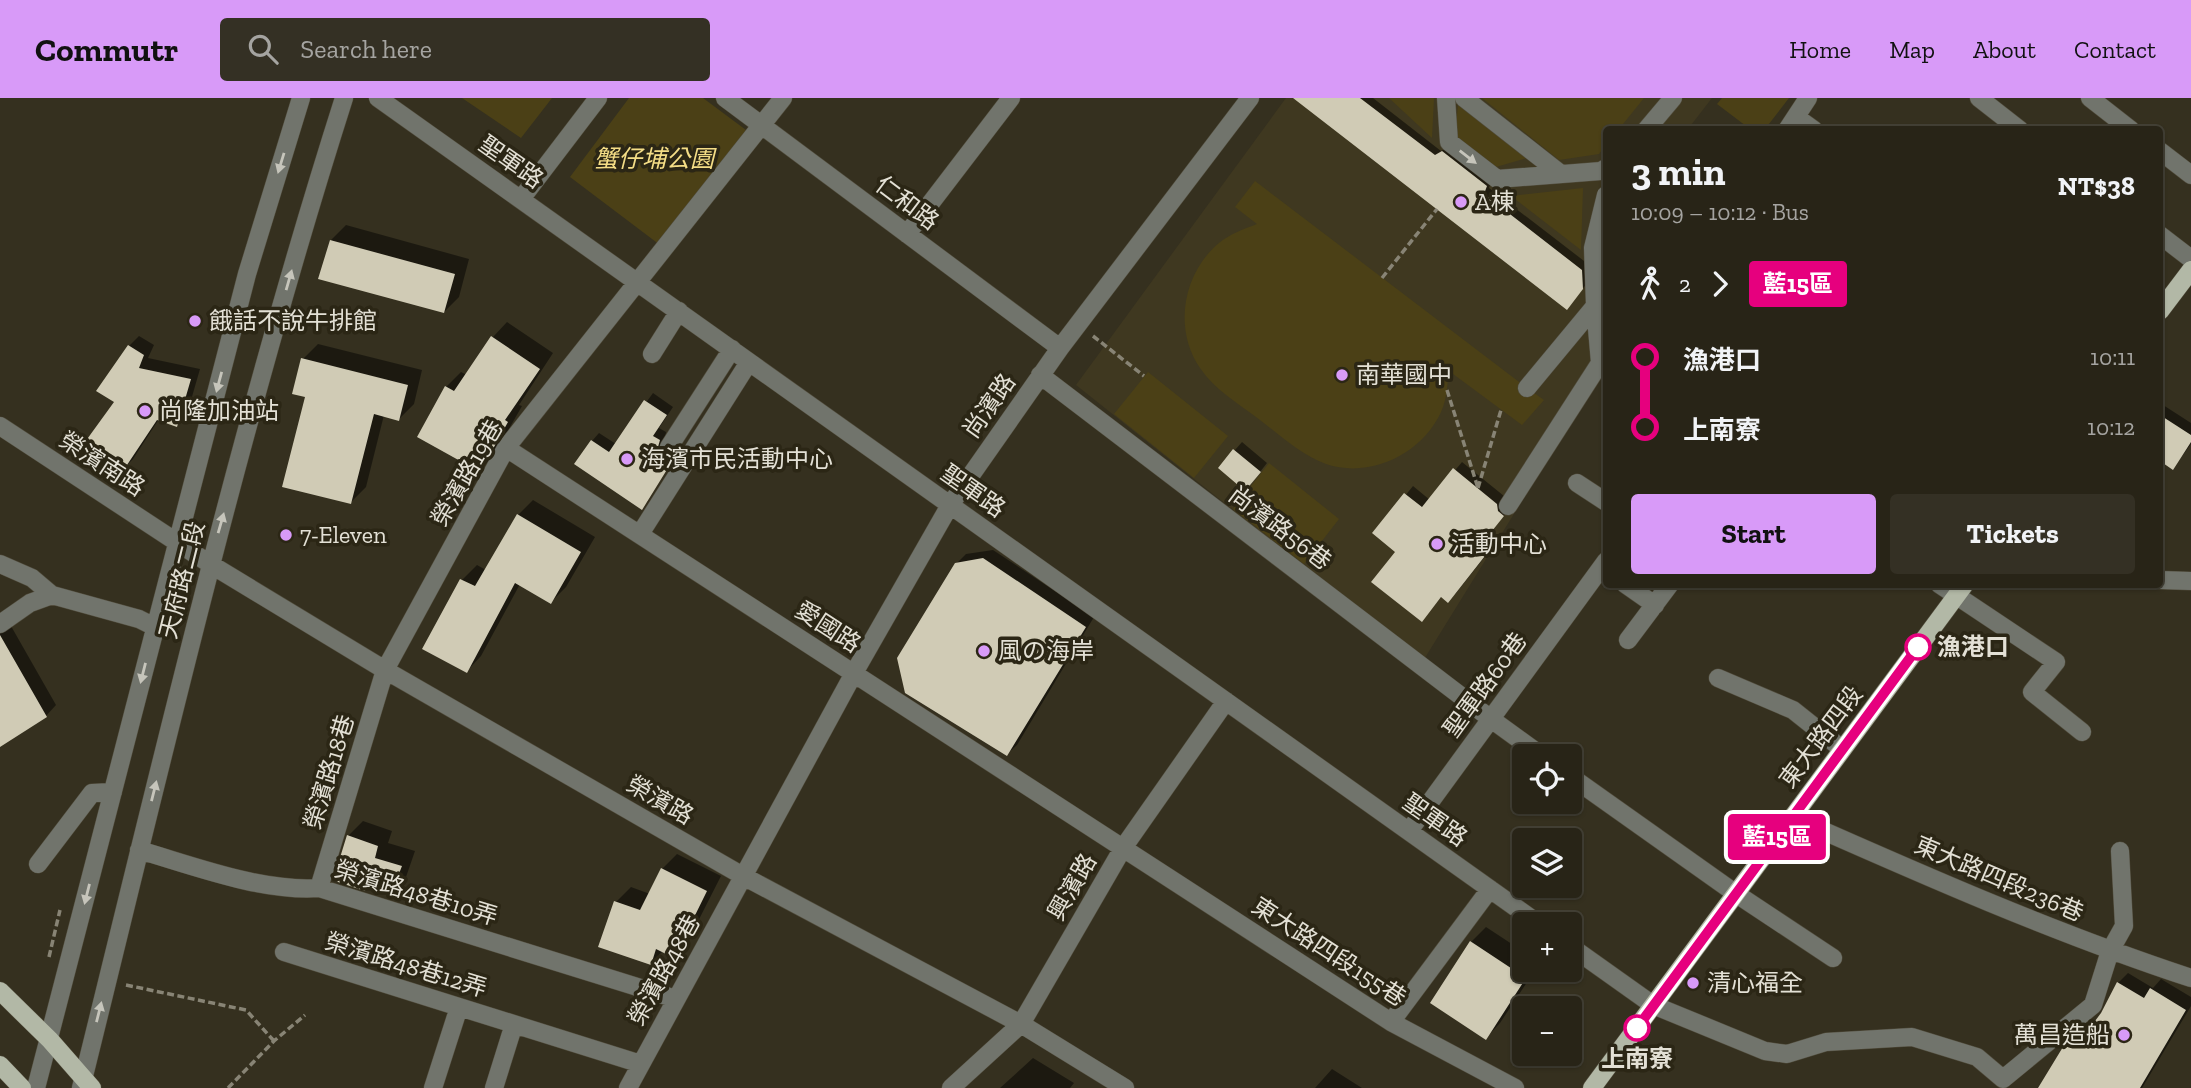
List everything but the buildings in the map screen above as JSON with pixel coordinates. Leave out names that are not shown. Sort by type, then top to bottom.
[{"type":"main road","points":[[2163,307],[2191,270]]},
{"type":"main road","name":"東大路四段","points":[[1592,1088],[1960,591]]},
{"type":"main road","points":[[0,991],[50,1040],[85,1085]]},
{"type":"main road","points":[[0,1065],[22,1088]]},
{"type":"street","name":"天府路二段","points":[[36,1088],[247,274],[301,98]]},
{"type":"street","name":"天府路二段","points":[[85,1085],[107,980],[210,564],[310,204],[344,98]]},
{"type":"street","name":"聖軍路","points":[[378,98],[1522,912]]},
{"type":"street","points":[[521,200],[598,98]]},
{"type":"street","name":"仁和路","points":[[725,98],[1060,348]]},
{"type":"street","name":"榮濱路19巷","points":[[385,670],[506,448],[783,98]]},
{"type":"street","points":[[907,234],[1011,98]]},
{"type":"street","name":"尚濱路","points":[[743,876],[950,505],[1040,375],[1250,98]]},
{"type":"street","points":[[1446,98],[1449,142],[1497,179],[1561,174],[1603,176]]},
{"type":"street","points":[[1464,98],[1561,174]]},
{"type":"street","points":[[1649,126],[1673,98]]},
{"type":"street","points":[[1791,123],[1808,98]]},
{"type":"street","points":[[1979,98],[2015,126]]},
{"type":"street","points":[[2090,98],[2126,126]]},
{"type":"street","points":[[2163,153],[2191,174]]},
{"type":"street","points":[[1508,506],[1600,363],[1593,248],[1603,207]]},
{"type":"street","points":[[2163,237],[2191,259]]},
{"type":"street","points":[[1527,388],[1595,306]]},
{"type":"street","points":[[652,354],[679,311]]},
{"type":"street","points":[[669,447],[732,349]]},
{"type":"street","points":[[640,534],[749,362]]},
{"type":"street","name":"尚濱路56巷","points":[[1040,375],[1525,744]]},
{"type":"street","name":"榮濱南路","points":[[0,426],[176,543]]},
{"type":"street","name":"愛國路","points":[[506,448],[1123,848]]},
{"type":"street","points":[[1577,483],[1603,500]]},
{"type":"street","name":"榮濱路","points":[[176,543],[385,670],[743,876],[1021,1024],[1125,1088]]},
{"type":"street","points":[[0,564],[32,578],[52,595],[139,619],[155,627]]},
{"type":"street","name":"聖軍路60巷","points":[[1409,831],[1603,570]]},
{"type":"street","points":[[2163,580],[2191,581]]},
{"type":"street","points":[[1631,588],[1655,605]]},
{"type":"street","points":[[1628,640],[1667,588]]},
{"type":"street","points":[[1960,591],[2056,662],[2032,692],[2082,733]]},
{"type":"street","points":[[0,624],[30,603],[52,595]]},
{"type":"street","name":"榮濱路18巷","points":[[319,888],[385,670]]},
{"type":"street","points":[[1717,678],[1793,709],[1842,749]]},
{"type":"street","name":"興濱路","points":[[951,1088],[1021,1024],[1123,848],[1226,701]]},
{"type":"street","points":[[1582,785],[1735,894],[1833,958]]},
{"type":"street","points":[[38,864],[92,793],[113,792]]},
{"type":"street","name":"東大路四段236巷","points":[[1792,817],[1985,902],[2110,951],[2191,978]]},
{"type":"street","name":"東大路四段155巷","points":[[1123,848],[1391,1022],[1490,1082],[1515,1088]]},
{"type":"street","name":"榮濱路48巷10弄","points":[[139,850],[200,869],[295,890],[319,888],[676,999]]},
{"type":"street","points":[[1582,955],[1653,1005],[1765,1051],[1787,1054],[1826,1042],[1912,1037],[1978,1057],[2003,1079],[2093,1005],[2110,951],[2124,926],[2120,851]]},
{"type":"street","name":"榮濱路48巷","points":[[628,1088],[743,876]]},
{"type":"street","points":[[1391,1022],[1490,889]]},
{"type":"street","name":"榮濱路48巷12弄","points":[[284,952],[641,1064]]},
{"type":"street","points":[[433,1088],[459,1007]]},
{"type":"street","points":[[494,1088],[514,1024]]},
{"type":"path","points":[[1382,278],[1437,209]]},
{"type":"path","points":[[1078,324],[1144,376]]},
{"type":"path","points":[[1447,390],[1478,488],[1501,410]]},
{"type":"path","points":[[107,980],[246,1010],[275,1041]]},
{"type":"path","points":[[228,1088],[305,1015]]},
{"type":"shaded area","name":"南華國中","points":[[1286,98],[1712,98],[1690,126],[1603,126],[1603,241],[1591,257],[1603,302],[1603,370],[1423,661],[1076,385]]},
{"type":"green space","name":"蟹仔埔公園","points":[[462,98],[552,98],[521,138]]},
{"type":"green space","name":"蟹仔埔公園","points":[[629,98],[703,98],[746,130],[660,245],[570,177]]},
{"type":"green space","points":[[1389,98],[1434,98],[1432,138]]},
{"type":"green space","points":[[1482,98],[1644,98],[1621,126],[1603,126],[1603,149],[1599,154],[1559,160]]},
{"type":"green space","points":[[1722,98],[1789,98],[1767,126],[1746,126],[1717,104]]},
{"type":"green space","points":[[1458,105],[1527,158],[1496,167],[1455,137]]},
{"type":"green space","points":[[1255,181],[1544,400],[1522,425],[1449,371],[1441,412],[1432,427],[1408,451],[1393,459],[1377,465],[1343,468],[1317,460],[1284,439],[1228,396],[1200,368],[1192,353],[1185,319],[1190,285],[1207,255],[1232,234],[1257,224],[1235,207]]},
{"type":"green space","points":[[1583,188],[1581,250],[1511,196]]},
{"type":"green space","points":[[1148,372],[1228,436],[1194,478],[1114,414]]},
{"type":"green space","points":[[1269,463],[1339,519],[1304,564],[1233,509]]},
{"type":"bus line","name":"藍15區","points":[[1637,1028],[1918,647]]},
{"type":"place","name":"A棟","points":[[1461,202]]},
{"type":"place","name":"餓話不說牛排館","points":[[195,321]]},
{"type":"place","name":"南華國中","points":[[1342,375]]},
{"type":"place","name":"尚隆加油站","points":[[145,411]]},
{"type":"place","name":"海濱市民活動中心","points":[[627,459]]},
{"type":"place","name":"7-Eleven","points":[[286,535]]},
{"type":"place","name":"活動中心","points":[[1437,544]]},
{"type":"place","name":"漁港口","points":[[1918,647]]},
{"type":"place","name":"風の海岸","points":[[984,651]]},
{"type":"place","name":"清心福全","points":[[1693,983]]},
{"type":"place","name":"上南寮","points":[[1637,1028]]},
{"type":"place","name":"萬昌造船","points":[[2124,1035]]}]
